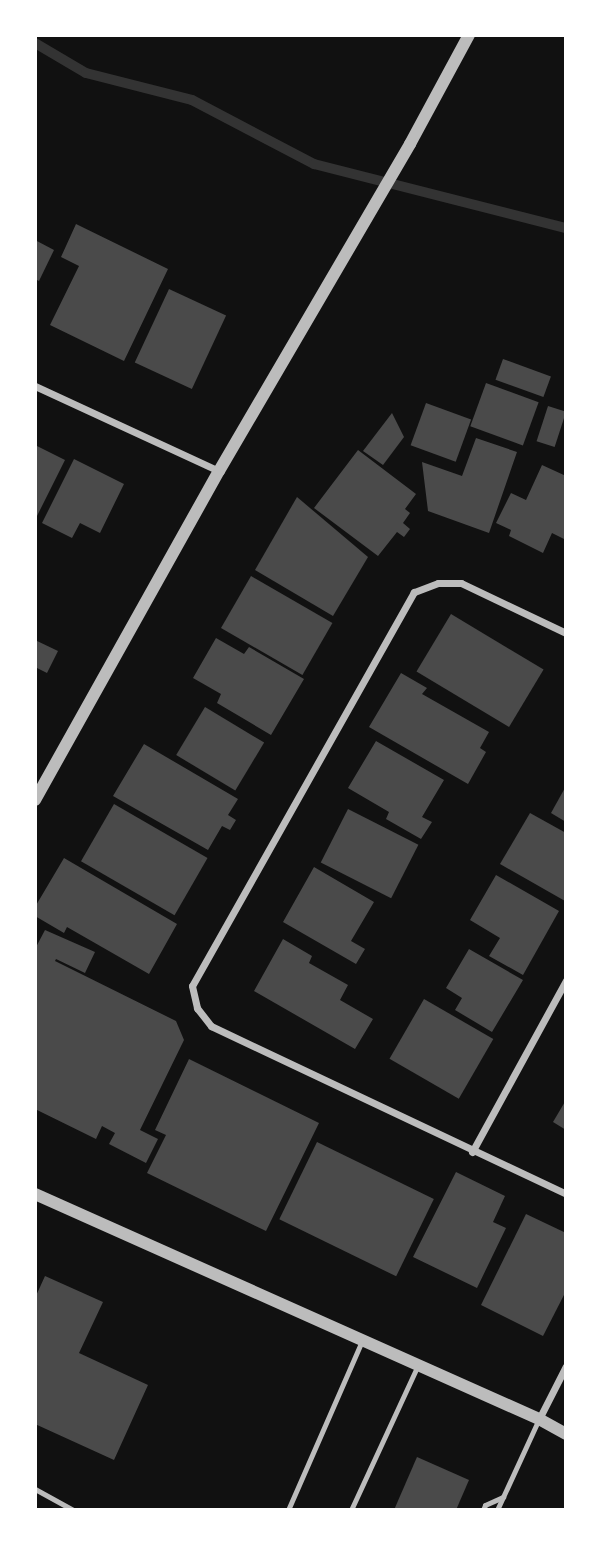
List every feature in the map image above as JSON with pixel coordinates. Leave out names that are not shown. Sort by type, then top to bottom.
[{"type":"street","points":[[35,800],[219,471],[410,144],[469,35]]},
{"type":"street","points":[[35,386],[219,471]]},
{"type":"street","points":[[566,633],[461,583],[438,583],[414,592],[192,986],[197,1008],[211,1026],[472,1152],[566,1194]]},
{"type":"street","points":[[472,1152],[566,980]]},
{"type":"street","points":[[35,1194],[539,1419],[566,1434]]},
{"type":"street","points":[[539,1419],[566,1366]]},
{"type":"lane","points":[[288,1510],[362,1340]]},
{"type":"lane","points":[[351,1510],[418,1365]]},
{"type":"lane","points":[[497,1510],[539,1419]]},
{"type":"lane","points":[[35,1489],[73,1510]]},
{"type":"lane","points":[[482,1510],[485,1505],[503,1497]]},
{"type":"building","points":[[76,224],[168,269],[124,361],[50,325],[79,266],[61,257]]},
{"type":"building","points":[[35,240],[54,250],[39,281],[35,279]]},
{"type":"building","points":[[169,289],[226,316],[192,389],[135,362]]},
{"type":"building","points":[[503,359],[551,376],[543,397],[495,380]]},
{"type":"building","points":[[486,383],[539,402],[523,445],[470,426]]},
{"type":"building","points":[[426,403],[471,419],[456,462],[411,445]]},
{"type":"building","points":[[548,406],[566,412],[555,447],[537,441]]},
{"type":"building","points":[[392,413],[404,437],[383,465],[363,451]]},
{"type":"building","points":[[476,438],[517,452],[489,533],[428,511],[422,462],[462,476]]},
{"type":"building","points":[[35,445],[65,460],[35,520]]},
{"type":"building","points":[[358,450],[416,494],[405,509],[410,513],[403,523],[410,529],[404,537],[397,532],[378,556],[314,508]]},
{"type":"building","points":[[74,459],[124,484],[100,533],[80,523],[72,538],[42,523]]},
{"type":"building","points":[[542,465],[566,476],[566,540],[552,533],[543,553],[509,536],[511,530],[496,523],[511,493],[526,500]]},
{"type":"building","points":[[297,497],[368,557],[333,616],[255,570]]},
{"type":"building","points":[[251,576],[332,623],[302,675],[221,628]]},
{"type":"building","points":[[451,614],[544,670],[509,727],[416,671]]},
{"type":"building","points":[[216,638],[244,654],[249,647],[304,679],[271,735],[217,703],[221,694],[193,678]]},
{"type":"building","points":[[35,640],[58,651],[47,673],[35,667]]},
{"type":"building","points":[[401,673],[427,688],[422,694],[489,732],[480,748],[486,752],[468,784],[369,727]]},
{"type":"building","points":[[205,707],[264,743],[235,791],[176,755]]},
{"type":"building","points":[[376,741],[444,780],[422,817],[432,822],[421,839],[386,819],[389,812],[348,788]]},
{"type":"building","points":[[144,744],[238,799],[228,815],[236,820],[230,830],[222,826],[208,850],[113,796]]},
{"type":"building","points":[[566,786],[566,822],[551,813]]},
{"type":"building","points":[[114,804],[208,858],[175,915],[81,861]]},
{"type":"building","points":[[348,809],[418,845],[391,898],[321,862]]},
{"type":"building","points":[[530,813],[566,833],[565,901],[500,864]]},
{"type":"building","points":[[64,858],[177,924],[149,974],[67,927],[64,933],[35,916],[35,907]]},
{"type":"building","points":[[314,867],[374,902],[351,941],[365,949],[356,964],[283,922]]},
{"type":"building","points":[[496,875],[559,911],[523,975],[489,956],[500,938],[470,920]]},
{"type":"building","points":[[45,930],[95,952],[85,973],[56,959],[55,961],[176,1021],[184,1040],[140,1130],[158,1139],[146,1163],[109,1144],[115,1133],[102,1126],[96,1139],[35,1109],[35,949]]},
{"type":"building","points":[[283,939],[312,956],[309,963],[348,985],[340,1000],[373,1019],[355,1049],[254,991]]},
{"type":"building","points":[[469,949],[523,980],[492,1032],[455,1010],[462,998],[446,988]]},
{"type":"building","points":[[424,999],[493,1039],[459,1099],[390,1059]]},
{"type":"building","points":[[189,1059],[319,1123],[266,1231],[147,1173],[166,1135],[155,1130]]},
{"type":"building","points":[[566,1100],[566,1130],[553,1122]]},
{"type":"building","points":[[317,1142],[434,1199],[396,1276],[279,1219]]},
{"type":"building","points":[[456,1172],[505,1196],[493,1222],[506,1228],[477,1288],[413,1257]]},
{"type":"building","points":[[526,1214],[566,1233],[566,1291],[543,1336],[481,1305]]},
{"type":"building","points":[[45,1276],[103,1302],[79,1353],[148,1385],[114,1460],[35,1424],[35,1298]]},
{"type":"building","points":[[417,1457],[469,1480],[456,1510],[394,1510]]},
{"type":"waterway","points":[[35,43],[86,73],[192,100],[314,164],[566,228]]}]
